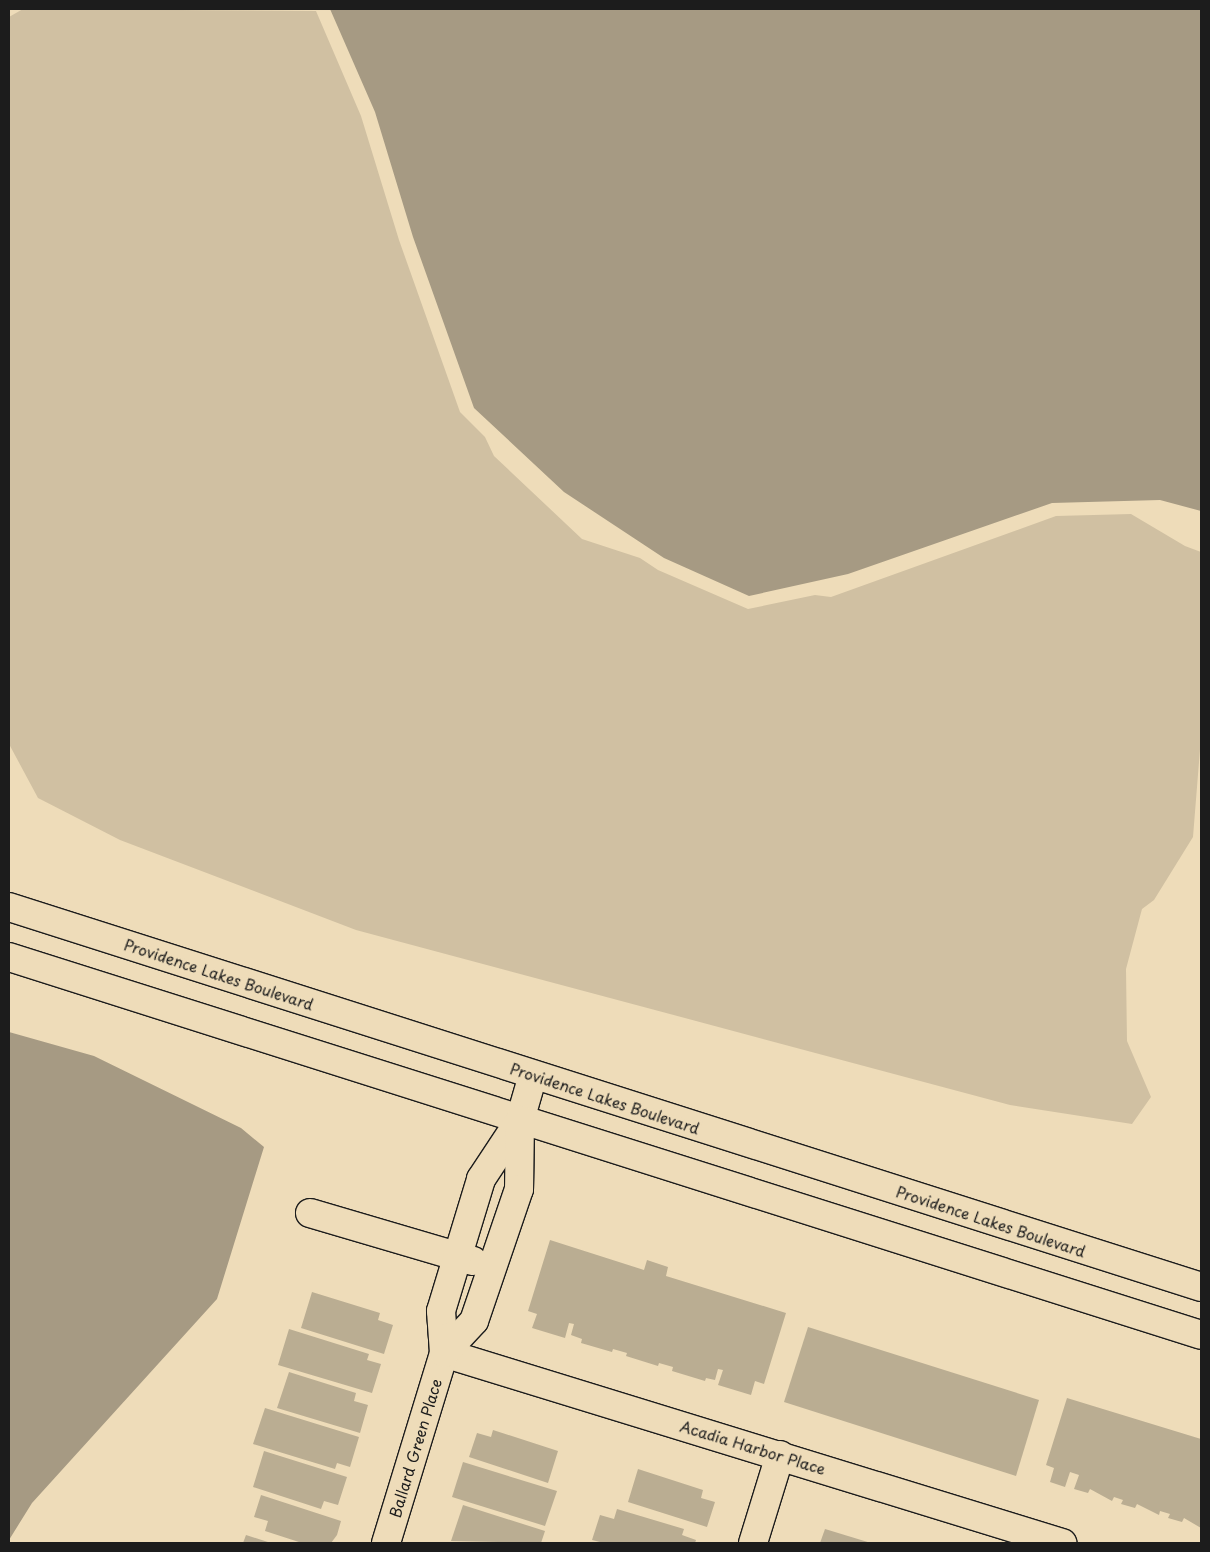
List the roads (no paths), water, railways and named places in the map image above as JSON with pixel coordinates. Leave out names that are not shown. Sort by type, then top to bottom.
[{"type":"street","name":"Providence Lakes Boulevard","points":[[9,907],[1201,1287]]},
{"type":"street","points":[[9,957],[1201,1335]]},
{"type":"street","points":[[444,1353],[441,1311],[481,1179],[520,1120],[534,1075]]},
{"type":"street","points":[[444,1353],[474,1321],[519,1189],[520,1120]]},
{"type":"street","points":[[310,1213],[491,1267]]},
{"type":"street","name":"Acadia Harbor Place","points":[[444,1353],[1062,1543]]},
{"type":"street","name":"Ballard Green Place","points":[[386,1543],[444,1353]]},
{"type":"street","points":[[753,1543],[780,1455]]}]
